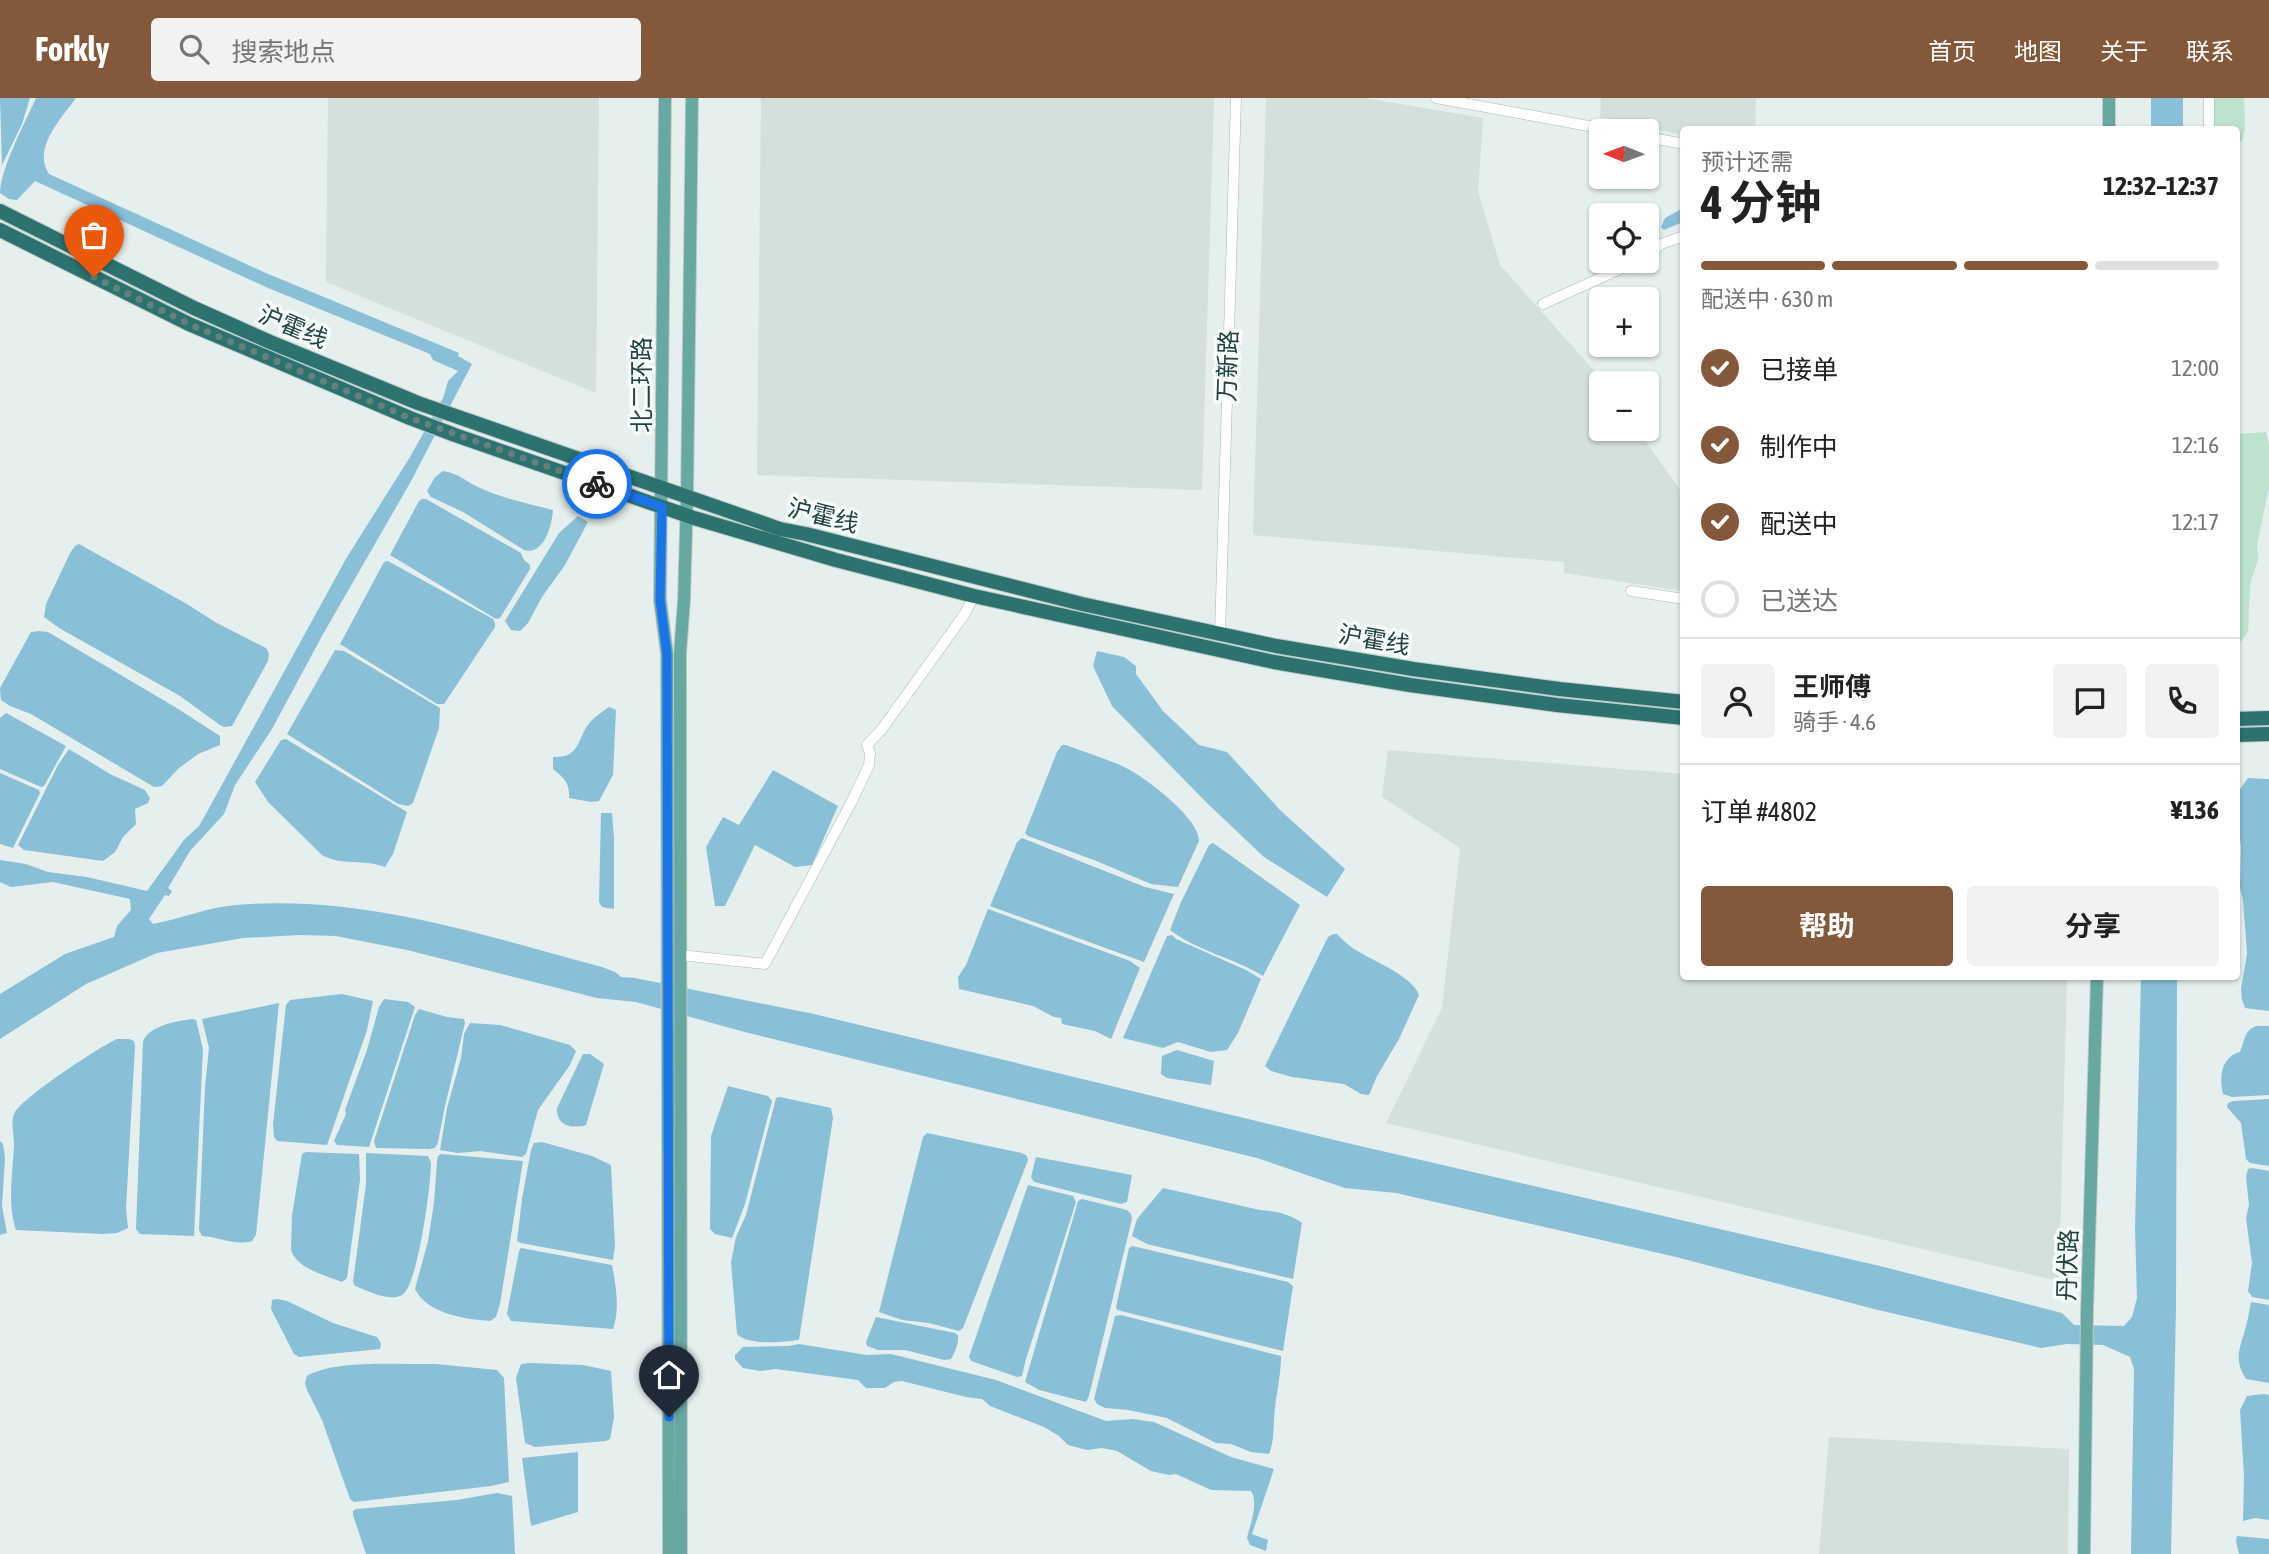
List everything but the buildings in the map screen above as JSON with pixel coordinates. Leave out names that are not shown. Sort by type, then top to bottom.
[{"type":"highway","name":"沪霍线","points":[[0,211],[194,308],[270,342],[462,420],[780,529],[1082,604],[1220,634],[1413,669],[1559,689],[1680,702]]},
{"type":"highway","name":"沪霍线","points":[[0,230],[189,324],[454,435],[687,516],[836,560],[974,596],[1274,662],[1557,705],[1680,718]]},
{"type":"highway","points":[[2240,719],[2269,718]]},
{"type":"highway","points":[[2240,735],[2269,734]]},
{"type":"main road","name":"北二环路","points":[[665,98],[660,600],[667,654],[676,960]]},
{"type":"main road","name":"北二环路","points":[[669,1554],[680,654],[687,516],[692,98]]},
{"type":"main road","points":[[2109,98],[2109,126]]},
{"type":"main road","name":"丹伏路","points":[[2084,1554],[2087,1311],[2097,980]]},
{"type":"main road","name":"北二环路","points":[[674,1034],[681,1554]]},
{"type":"street","name":"万新路","points":[[1220,634],[1236,98]]},
{"type":"street","points":[[1436,98],[1589,126]]},
{"type":"street","points":[[2209,98],[2209,126]]},
{"type":"street","points":[[1659,139],[1680,143]]},
{"type":"street","points":[[1659,246],[1680,237]]},
{"type":"street","points":[[1542,304],[1611,273]]},
{"type":"street","points":[[1631,591],[1680,598]]},
{"type":"street","points":[[676,960],[765,964],[858,789],[869,765],[870,753],[867,746],[964,615],[974,596]]},
{"type":"shaded area","points":[[328,98],[599,98],[596,393],[326,282]]},
{"type":"shaded area","points":[[761,98],[1214,98],[1202,490],[757,475]]},
{"type":"shaded area","points":[[1266,98],[1365,98],[1483,118],[1478,191],[1500,265],[1594,371],[1589,371],[1589,441],[1645,441],[1680,490],[1680,591],[1564,573],[1564,562],[1253,535]]},
{"type":"shaded area","points":[[1601,98],[1756,98],[1755,126],[1680,126],[1680,134],[1659,130],[1659,119],[1600,117]]},
{"type":"shaded area","points":[[1388,750],[1680,774],[1680,980],[2067,980],[2059,1281],[1386,1123],[1442,1008],[1460,848],[1382,797]]},
{"type":"shaded area","points":[[1829,1437],[2069,1449],[2068,1554],[1819,1554]]},
{"type":"green space","points":[[2209,98],[2244,98],[2245,129],[2242,141],[2240,142],[2240,126],[2209,126]]},
{"type":"green space","points":[[2266,432],[2269,446],[2269,487],[2257,545],[2258,560],[2250,584],[2248,632],[2240,642],[2240,434]]},
{"type":"water","points":[[0,98],[30,98],[22,124],[2,165]]},
{"type":"water","points":[[36,98],[76,98],[56,124],[46,144],[45,164],[49,174],[266,273],[459,353],[458,356],[472,364],[410,483],[272,729],[235,785],[224,814],[190,851],[168,888],[172,891],[169,896],[165,895],[149,919],[153,924],[226,906],[283,903],[375,911],[421,920],[602,967],[621,977],[814,1014],[1347,1143],[1884,1267],[2062,1313],[2074,1325],[2124,1326],[2132,1317],[2137,1298],[2135,1229],[2141,980],[2177,980],[2176,1306],[2171,1554],[2131,1554],[2134,1369],[2130,1357],[2103,1345],[2067,1344],[2041,1348],[1874,1309],[1676,1257],[1396,1193],[1345,1188],[1257,1158],[741,1031],[636,1002],[597,998],[407,950],[336,936],[243,938],[157,953],[86,984],[0,1039],[0,994],[65,954],[114,937],[117,926],[131,910],[130,899],[53,882],[11,887],[0,882],[0,860],[147,891],[184,840],[199,826],[347,557],[410,457],[443,398],[448,381],[458,371],[433,360],[430,354],[268,288],[35,181],[17,200],[9,199],[0,193],[1,182],[14,145]]},
{"type":"water","points":[[2151,98],[2183,98],[2183,126],[2151,126]]},
{"type":"water","points":[[1680,210],[1680,223],[1664,230],[1661,227],[1665,218]]},
{"type":"water","points":[[443,471],[496,494],[553,510],[549,531],[542,544],[531,551],[524,550],[463,512],[431,497],[427,491],[435,477]]},
{"type":"water","points":[[422,499],[521,553],[530,565],[500,618],[496,619],[390,555]]},
{"type":"water","points":[[578,516],[588,522],[565,565],[542,597],[528,623],[520,631],[511,630],[505,621],[559,533]]},
{"type":"water","points":[[79,544],[266,648],[269,653],[268,661],[232,726],[220,725],[180,696],[44,617],[46,604],[70,553]]},
{"type":"water","points":[[388,561],[493,619],[495,623],[495,627],[444,704],[437,704],[340,644],[384,562]]},
{"type":"water","points":[[31,632],[48,632],[175,707],[220,736],[220,745],[198,754],[179,768],[162,786],[154,787],[31,714],[10,706],[1,700],[0,688]]},
{"type":"water","points":[[335,650],[344,651],[440,708],[439,728],[413,803],[408,806],[398,804],[287,734]]},
{"type":"water","points":[[1097,651],[1124,657],[1136,666],[1136,674],[1163,711],[1199,745],[1227,752],[1280,810],[1345,869],[1327,897],[1264,857],[1112,706],[1093,666]]},
{"type":"water","points":[[609,707],[616,710],[613,775],[599,801],[569,798],[566,781],[553,769],[553,757],[574,751],[586,727]]},
{"type":"water","points":[[6,713],[66,746],[44,786],[0,769],[0,718]]},
{"type":"water","points":[[286,739],[407,812],[393,854],[385,867],[337,860],[322,855],[268,802],[255,782],[281,740]]},
{"type":"water","points":[[1062,745],[1113,762],[1137,774],[1171,800],[1191,822],[1199,841],[1178,887],[1151,884],[1025,833]]},
{"type":"water","points":[[69,749],[110,774],[145,790],[150,798],[148,803],[135,809],[136,824],[123,837],[115,852],[103,861],[24,850],[18,845],[58,765]]},
{"type":"water","points":[[773,770],[838,806],[812,865],[795,867],[755,845],[725,906],[715,906],[706,847],[723,817],[739,825]]},
{"type":"water","points":[[0,773],[39,790],[40,793],[13,848],[0,844]]},
{"type":"water","points":[[2248,778],[2269,779],[2269,1011],[2245,1008],[2242,1000],[2241,989],[2247,954],[2240,888],[2240,789]]},
{"type":"water","points":[[601,813],[612,813],[614,909],[602,907],[599,902]]},
{"type":"water","points":[[1022,838],[1145,887],[1174,894],[1144,962],[990,906],[1017,842]]},
{"type":"water","points":[[1213,843],[1300,905],[1263,976],[1192,944],[1170,930],[1209,845]]},
{"type":"water","points":[[988,909],[1130,961],[1140,968],[1111,1039],[1095,1031],[1062,1024],[1061,1018],[1033,1006],[959,989],[958,977],[966,965]]},
{"type":"water","points":[[1337,934],[1354,949],[1409,981],[1419,995],[1369,1095],[1361,1094],[1344,1084],[1292,1077],[1271,1071],[1265,1066],[1328,937]]},
{"type":"water","points":[[1172,935],[1261,979],[1238,1033],[1227,1050],[1211,1052],[1178,1042],[1163,1048],[1123,1038],[1167,936]]},
{"type":"water","points":[[342,994],[373,1001],[367,1030],[327,1145],[277,1141],[273,1124],[286,1005],[290,1000]]},
{"type":"water","points":[[384,999],[408,1002],[415,1007],[369,1147],[337,1145],[334,1141],[346,1114],[345,1110],[379,1007]]},
{"type":"water","points":[[279,1003],[256,1235],[252,1241],[239,1242],[202,1236],[199,1230],[209,1048],[202,1019]]},
{"type":"water","points":[[419,1009],[464,1019],[465,1023],[438,1142],[435,1148],[429,1149],[376,1148],[374,1141]]},
{"type":"water","points":[[196,1020],[203,1049],[194,1236],[140,1234],[136,1229],[143,1042],[156,1028]]},
{"type":"water","points":[[470,1023],[500,1025],[570,1045],[576,1051],[570,1065],[538,1110],[526,1154],[522,1157],[480,1151],[458,1153],[440,1150],[464,1034]]},
{"type":"water","points":[[2257,1026],[2269,1026],[2269,1095],[2232,1097],[2223,1094],[2221,1081],[2225,1063],[2240,1052],[2247,1033]]},
{"type":"water","points":[[117,1039],[129,1039],[134,1041],[135,1046],[126,1208],[128,1228],[117,1233],[103,1234],[16,1230],[11,1198],[14,1144],[12,1123],[15,1112],[79,1061]]},
{"type":"water","points":[[1177,1050],[1214,1061],[1211,1085],[1167,1078],[1161,1074],[1162,1056]]},
{"type":"water","points":[[583,1054],[590,1054],[604,1064],[586,1125],[575,1127],[566,1125],[559,1119],[557,1108]]},
{"type":"water","points":[[728,1086],[768,1096],[772,1101],[745,1204],[732,1238],[715,1234],[710,1229],[711,1136]]},
{"type":"water","points":[[776,1098],[831,1108],[833,1118],[799,1340],[758,1342],[737,1334],[731,1262]]},
{"type":"water","points":[[2269,1099],[2269,1166],[2250,1163],[2246,1159],[2241,1123],[2227,1107],[2228,1103],[2233,1101]]},
{"type":"water","points":[[927,1133],[1022,1153],[1028,1160],[963,1328],[959,1331],[929,1323],[902,1320],[879,1312],[923,1137]]},
{"type":"water","points":[[0,1141],[5,1158],[2,1206],[7,1233],[0,1235]]},
{"type":"water","points":[[542,1142],[592,1156],[611,1165],[615,1246],[613,1260],[517,1241],[531,1150],[534,1143]]},
{"type":"water","points":[[366,1153],[428,1156],[431,1163],[418,1255],[408,1288],[397,1297],[372,1293],[355,1286],[353,1282],[366,1184]]},
{"type":"water","points":[[302,1154],[359,1154],[360,1180],[347,1278],[342,1282],[305,1267],[294,1257],[291,1250],[292,1215]]},
{"type":"water","points":[[441,1154],[523,1161],[500,1304],[496,1317],[490,1321],[458,1317],[437,1310],[415,1289],[428,1241],[437,1161]]},
{"type":"water","points":[[1036,1157],[1132,1175],[1127,1202],[1121,1204],[1034,1182],[1031,1177]]},
{"type":"water","points":[[2248,1169],[2269,1171],[2269,1300],[2252,1297],[2248,1291],[2252,1263],[2246,1218],[2249,1205],[2246,1177]]},
{"type":"water","points":[[1028,1185],[1073,1196],[1076,1202],[1022,1376],[1017,1377],[971,1361],[969,1357]]},
{"type":"water","points":[[1163,1188],[1271,1211],[1302,1223],[1293,1279],[1147,1244],[1132,1236],[1137,1219]]},
{"type":"water","points":[[1082,1199],[1127,1210],[1132,1219],[1086,1402],[1039,1390],[1025,1382],[1078,1201]]},
{"type":"water","points":[[1132,1246],[1288,1282],[1293,1286],[1283,1351],[1117,1310],[1129,1248]]},
{"type":"water","points":[[521,1248],[612,1265],[617,1305],[613,1329],[511,1321],[507,1314]]},
{"type":"water","points":[[278,1299],[333,1323],[377,1337],[381,1343],[380,1349],[299,1357],[294,1354],[271,1309],[272,1300]]},
{"type":"water","points":[[2251,1302],[2269,1305],[2269,1383],[2246,1379],[2240,1366],[2240,1349]]},
{"type":"water","points":[[1121,1315],[1281,1356],[1269,1454],[1216,1443],[1167,1418],[1105,1408],[1097,1404],[1094,1399],[1115,1316]]},
{"type":"water","points":[[876,1317],[955,1333],[958,1338],[954,1354],[951,1359],[944,1360],[905,1350],[878,1350],[867,1346],[866,1342]]},
{"type":"water","points":[[799,1344],[867,1355],[891,1354],[996,1380],[1106,1421],[1132,1419],[1154,1422],[1231,1457],[1274,1469],[1252,1534],[1268,1540],[1266,1551],[1250,1545],[1247,1538],[1254,1508],[1251,1491],[1211,1490],[1176,1474],[1151,1471],[1117,1451],[1102,1448],[1087,1450],[1068,1445],[1044,1427],[990,1406],[982,1399],[902,1381],[894,1382],[885,1388],[866,1388],[858,1380],[776,1369],[760,1371],[743,1368],[735,1359],[735,1355],[743,1347]]},
{"type":"water","points":[[436,1364],[497,1370],[504,1378],[509,1482],[354,1502],[350,1499],[322,1420],[307,1390],[307,1376],[334,1367],[351,1365]]},
{"type":"water","points":[[521,1364],[583,1365],[611,1371],[614,1417],[610,1439],[535,1447],[525,1443],[516,1378]]},
{"type":"water","points":[[2269,1395],[2269,1520],[2255,1518],[2243,1521],[2244,1477],[2240,1410],[2247,1396]]},
{"type":"water","points":[[578,1452],[578,1512],[531,1526],[522,1458]]},
{"type":"water","points":[[497,1493],[512,1496],[515,1554],[366,1554],[353,1515],[356,1509],[457,1500]]},
{"type":"water","points":[[2237,1536],[2269,1539],[2269,1554],[2239,1554]]},
{"type":"way so far","points":[[94,277],[189,324],[410,418],[597,484]]},
{"type":"route","points":[[597,484],[662,507],[660,600],[667,654],[669,1417]]}]
